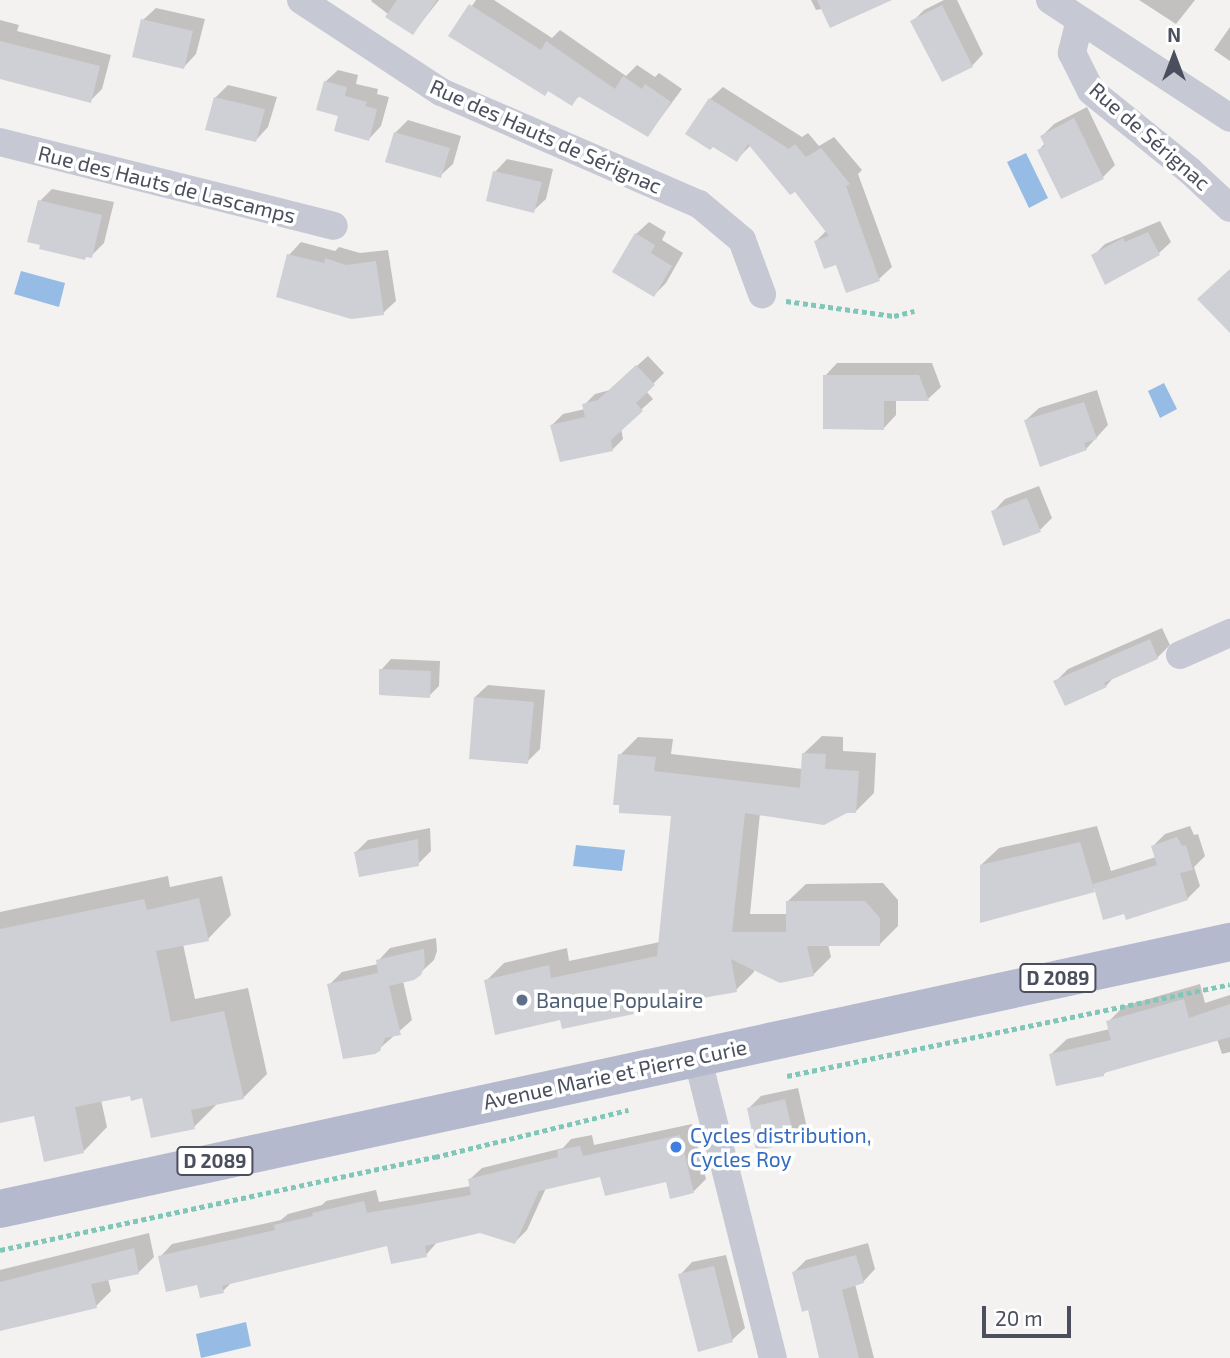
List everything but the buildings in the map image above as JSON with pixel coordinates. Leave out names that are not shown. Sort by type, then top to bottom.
[{"type":"main road","name":"Avenue Marie et Pierre Curie","points":[[0,1209],[1230,942]]},
{"type":"street","name":"Rue des Hauts de Sérignac","points":[[302,0],[441,92],[699,204],[742,240],[762,294]]},
{"type":"street","points":[[1050,0],[1230,118]]},
{"type":"street","name":"Rue de Sérignac","points":[[1080,20],[1072,53],[1091,91],[1190,171],[1230,208]]},
{"type":"street","name":"Rue des Hauts de Lascamps","points":[[0,142],[334,226]]},
{"type":"street","points":[[1180,655],[1230,633]]},
{"type":"street","points":[[696,1056],[773,1358]]},
{"type":"path","points":[[762,294],[800,305],[894,316],[914,311]]},
{"type":"path","points":[[785,1076],[1230,984]]},
{"type":"path","points":[[0,1250],[435,1157],[636,1108]]},
{"type":"water","points":[[1026,153],[1048,198],[1029,208],[1007,162]]},
{"type":"water","points":[[21,271],[65,283],[59,307],[14,294]]},
{"type":"water","points":[[1164,383],[1177,409],[1160,418],[1148,391]]},
{"type":"water","points":[[576,845],[625,850],[622,871],[573,866]]},
{"type":"water","points":[[246,1322],[251,1346],[201,1358],[196,1334]]},
{"type":"place","name":"Banque Populaire","points":[[522,1000]]},
{"type":"place","name":"Cycles distribution, Cycles Roy","points":[[676,1147]]}]
